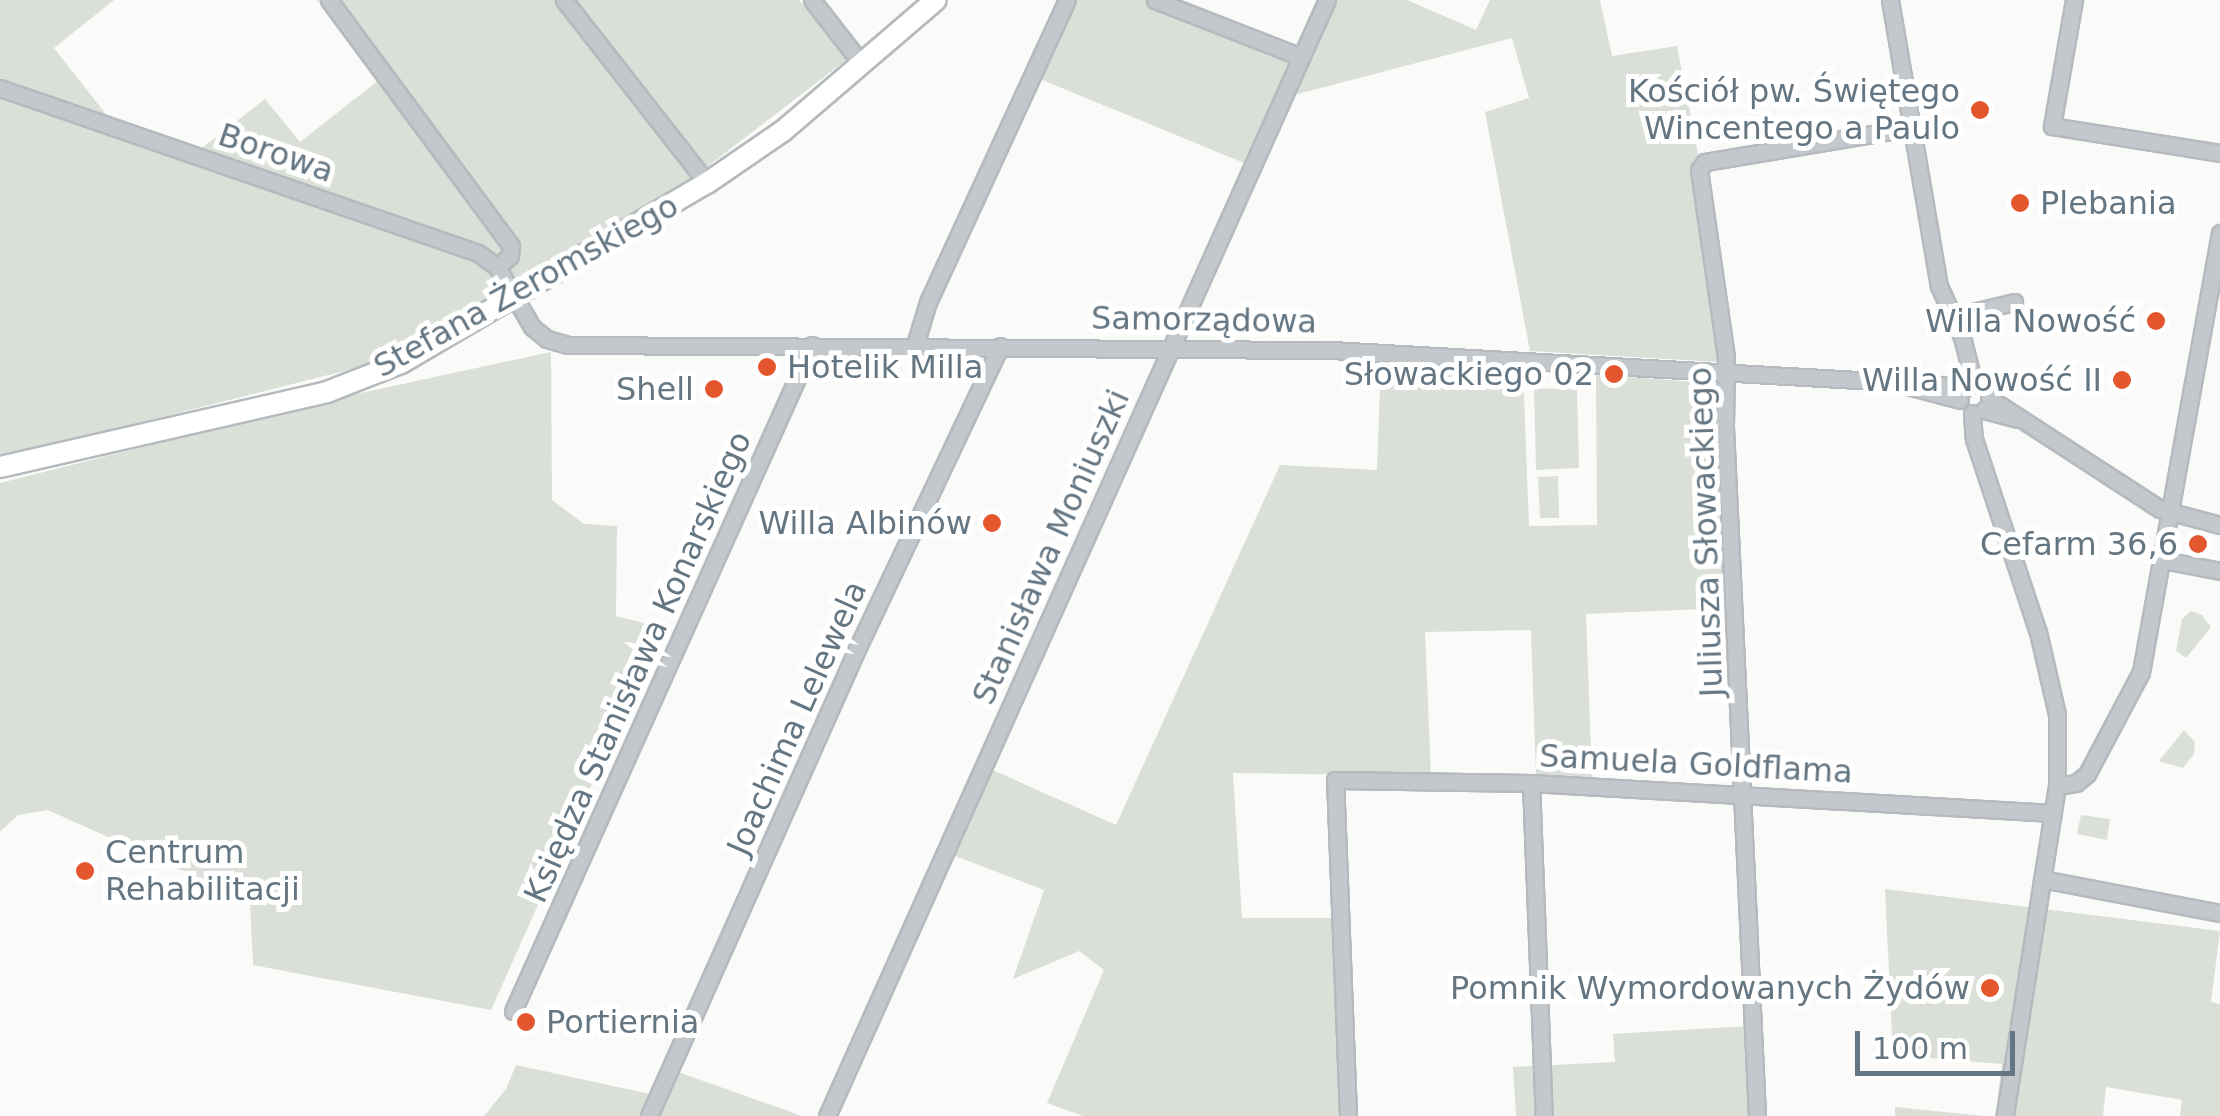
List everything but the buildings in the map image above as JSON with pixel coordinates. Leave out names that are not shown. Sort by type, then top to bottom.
[{"type":"main road","name":"Stefana Żeromskiego","points":[[0,466],[328,392],[401,363],[707,183],[783,131],[936,0]]},
{"type":"street","points":[[329,0],[512,246],[510,256],[498,267],[515,298]]},
{"type":"street","points":[[564,0],[707,183]]},
{"type":"street","points":[[812,0],[861,63]]},
{"type":"street","points":[[915,345],[941,273],[1067,0]]},
{"type":"street","points":[[1155,0],[1301,57]]},
{"type":"street","name":"Stanisława Moniuszki","points":[[827,1116],[1327,0]]},
{"type":"street","points":[[1890,0],[1939,286],[1962,337],[1966,391],[1982,407],[2018,418],[2169,513],[2220,524]]},
{"type":"street","points":[[2074,0],[2052,126],[2220,153]]},
{"type":"street","name":"Borowa","points":[[0,88],[478,252],[498,267]]},
{"type":"street","name":"Juliusza Słowackiego","points":[[1756,1116],[1745,794],[1725,426],[1724,320],[1698,170],[1705,162],[1914,128]]},
{"type":"street","points":[[2056,786],[2076,783],[2086,774],[2138,682],[2220,233]]},
{"type":"street","name":"Samorządowa","points":[[515,298],[532,327],[547,339],[568,346],[915,345],[1350,351],[1726,371],[1914,386],[1919,382],[1966,391]]},
{"type":"street","points":[[1952,317],[2014,302]]},
{"type":"street","name":"Księdza Stanisława Konarskiego","points":[[514,1011],[812,345]]},
{"type":"street","name":"Joachima Lelewela","points":[[650,1116],[856,648],[1000,346]]},
{"type":"street","points":[[1966,391],[1986,390],[1974,439],[2049,672],[2057,714],[2053,813],[2006,1116]]},
{"type":"street","points":[[2162,560],[2220,571]]},
{"type":"street","name":"Samuela Goldflama","points":[[1348,1116],[1335,780],[1531,783],[2053,813]]},
{"type":"street","points":[[1531,783],[1544,1116]]},
{"type":"street","points":[[2042,880],[2220,913]]},
{"type":"shaded area","points":[[0,0],[114,0],[54,48],[112,122],[198,151],[265,99],[300,142],[379,80],[317,0],[799,0],[846,60],[681,187],[550,262],[484,306],[376,363],[0,458]]},
{"type":"shaded area","points":[[1071,0],[1173,0],[1294,50],[1317,0],[1407,0],[1476,30],[1490,0],[1600,0],[1612,56],[1677,46],[1697,148],[1719,362],[1530,351],[1485,112],[1529,98],[1512,38],[1271,101],[1249,165],[1035,77]]},
{"type":"shaded area","points":[[551,352],[552,500],[584,524],[617,526],[616,616],[668,629],[650,673],[638,681],[491,1010],[253,965],[250,901],[48,810],[18,815],[0,832],[0,483],[333,399]]},
{"type":"shaded area","points":[[1381,362],[1523,370],[1529,526],[1597,525],[1596,375],[1714,383],[1726,608],[1586,614],[1592,779],[1536,777],[1531,630],[1425,632],[1431,776],[1233,773],[1242,918],[1333,918],[1342,1116],[1083,1116],[1047,1103],[1104,970],[1079,951],[1013,979],[1044,890],[950,854],[988,768],[1116,825],[1280,465],[1377,470]]},
{"type":"shaded area","points":[[1577,388],[1579,468],[1536,470],[1534,389]]},
{"type":"shaded area","points":[[1558,476],[1559,518],[1540,518],[1538,477]]},
{"type":"shaded area","points":[[2191,611],[2202,615],[2211,627],[2186,658],[2176,651],[2182,619]]},
{"type":"shaded area","points":[[2184,730],[2195,742],[2194,754],[2183,768],[2159,761]]},
{"type":"shaded area","points":[[2081,815],[2110,819],[2107,840],[2077,834]]},
{"type":"shaded area","points":[[1885,889],[2220,931],[2211,1002],[2220,1004],[2220,1116],[2180,1116],[2182,1100],[2106,1087],[2103,1116],[1995,1116],[2002,1064],[1893,1055]]},
{"type":"shaded area","points":[[1748,1026],[1751,1116],[1516,1116],[1513,1067],[1615,1062],[1613,1034]]},
{"type":"shaded area","points":[[516,1065],[650,1094],[664,1067],[802,1116],[484,1116],[506,1089]]},
{"type":"shaded area","points":[[1895,1107],[1984,1116],[1895,1116]]},
{"type":"place","name":"Kościół pw. Świętego Wincentego a Paulo","points":[[1980,110]]},
{"type":"place","name":"Plebania","points":[[2020,203]]},
{"type":"place","name":"Willa Nowość","points":[[2156,321]]},
{"type":"place","name":"Hotelik Milla","points":[[767,367]]},
{"type":"place","name":"Słowackiego 02","points":[[1614,374]]},
{"type":"place","name":"Willa Nowość II","points":[[2122,380]]},
{"type":"place","name":"Shell","points":[[714,389]]},
{"type":"place","name":"Willa Albinów","points":[[992,523]]},
{"type":"place","name":"Cefarm 36,6","points":[[2198,544]]},
{"type":"place","name":"Centrum Rehabilitacji","points":[[85,871]]},
{"type":"place","name":"Pomnik Wymordowanych Żydów","points":[[1990,988]]},
{"type":"place","name":"Portiernia","points":[[526,1022]]}]
